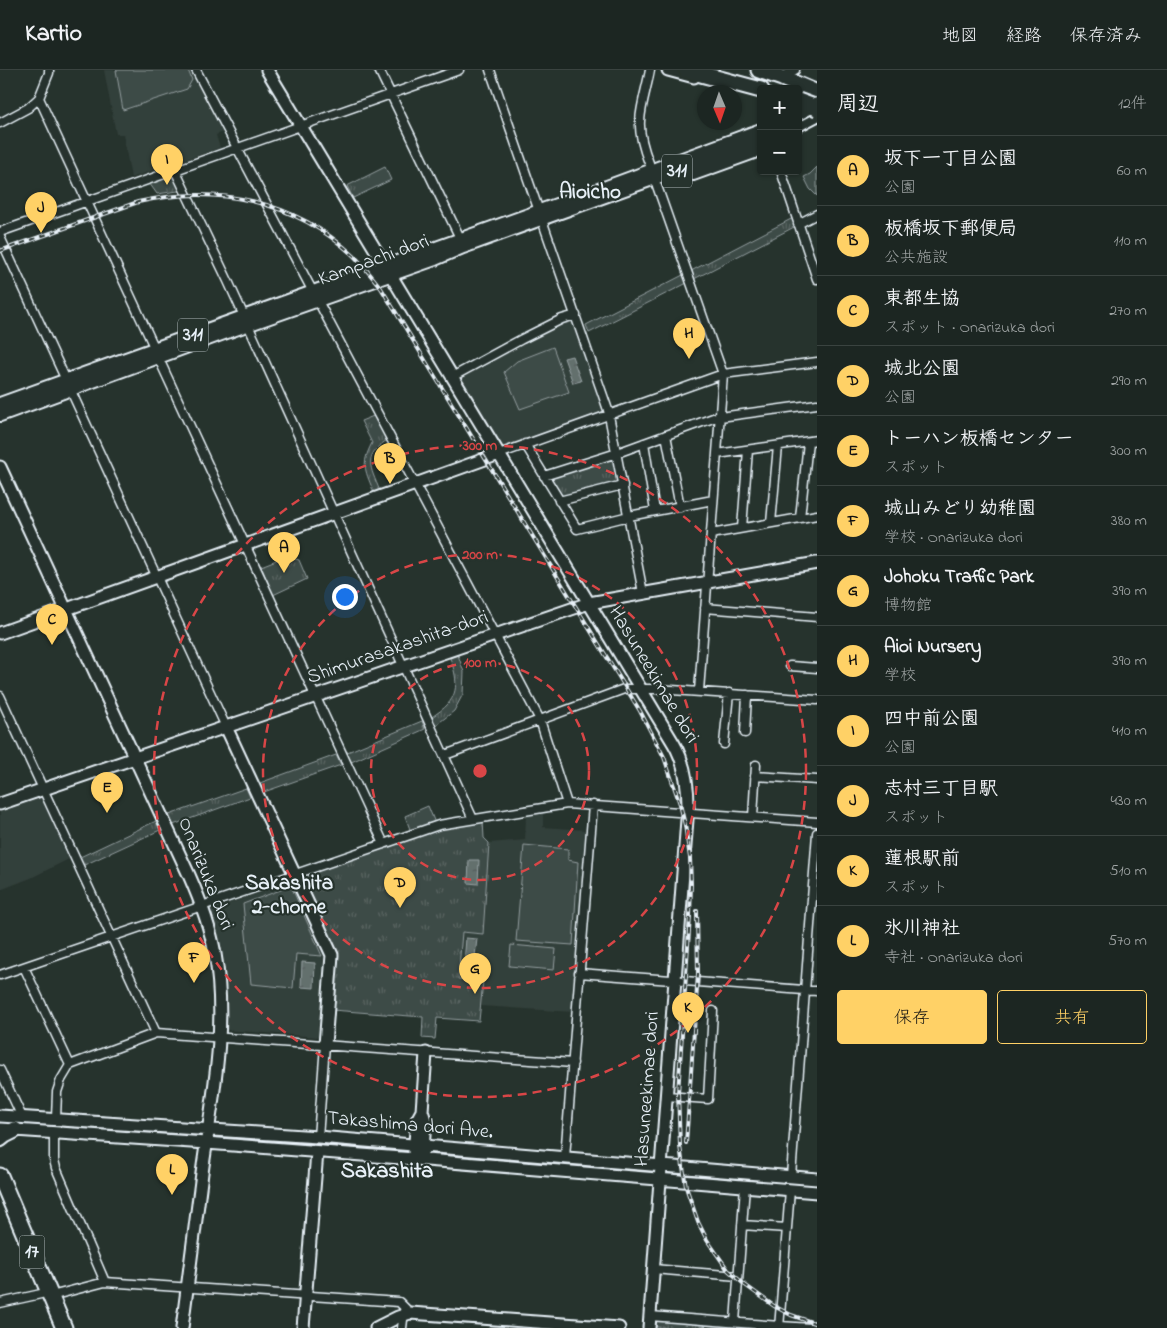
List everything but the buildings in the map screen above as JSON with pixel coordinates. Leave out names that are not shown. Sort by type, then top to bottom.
[{"type":"highway","points":[[686,70],[757,89]]},
{"type":"highway","points":[[759,70],[782,78],[817,95]]},
{"type":"highway","points":[[802,102],[817,108]]},
{"type":"highway","points":[[0,1139],[8,1130]]},
{"type":"highway","name":"17","points":[[0,1176],[46,1295],[56,1328]]},
{"type":"highway","name":"17","points":[[0,1201],[64,1328]]},
{"type":"main road","points":[[802,104],[817,95]]},
{"type":"main road","points":[[802,112],[817,104]]},
{"type":"main road","points":[[802,123],[817,114]]},
{"type":"main road","points":[[757,124],[600,181],[548,205],[542,213],[552,220],[572,216],[757,150]]},
{"type":"main road","points":[[802,132],[817,124]]},
{"type":"main road","name":"Kampachi dori","points":[[388,270],[435,259],[604,188],[757,131]]},
{"type":"main road","name":"Kampachi dori","points":[[0,415],[69,385],[388,270],[460,238],[542,213],[592,202],[757,141]]},
{"type":"main road","name":"Kampachi dori","points":[[0,404],[69,385]]},
{"type":"street","points":[[0,123],[28,108],[39,98],[50,73],[49,70]]},
{"type":"street","points":[[196,70],[540,720],[567,804]]},
{"type":"street","name":"Hasuneekimae dori","points":[[267,70],[679,752],[688,792],[687,812],[648,1328]]},
{"type":"street","points":[[379,70],[460,238]]},
{"type":"street","points":[[0,232],[458,70]]},
{"type":"street","points":[[490,70],[542,213],[609,415],[643,593]]},
{"type":"street","points":[[649,163],[640,131],[640,120],[650,70]]},
{"type":"street","points":[[668,70],[757,94]]},
{"type":"street","points":[[764,70],[817,88]]},
{"type":"street","points":[[783,76],[795,70]]},
{"type":"street","points":[[39,98],[384,844]]},
{"type":"street","points":[[802,108],[817,114]]},
{"type":"street","points":[[175,170],[473,819]]},
{"type":"street","points":[[782,175],[817,278]]},
{"type":"street","points":[[657,186],[723,374],[699,692]]},
{"type":"street","points":[[798,224],[817,214]]},
{"type":"street","points":[[0,237],[332,955],[318,1137]]},
{"type":"street","points":[[452,377],[562,319],[576,315]]},
{"type":"street","points":[[0,633],[723,374],[817,362]]},
{"type":"street","points":[[544,476],[617,453],[716,417],[817,404]]},
{"type":"street","points":[[666,435],[680,507]]},
{"type":"street","points":[[717,454],[817,440]]},
{"type":"street","points":[[800,518],[808,442]]},
{"type":"street","points":[[644,443],[655,511]]},
{"type":"street","points":[[526,444],[577,529],[628,516],[713,500]]},
{"type":"street","points":[[771,523],[778,446]]},
{"type":"street","points":[[742,528],[748,450]]},
{"type":"street","name":"Onarizuka dori","points":[[0,467],[7,488],[66,609],[189,874],[212,938],[217,971],[219,1038],[182,1328]]},
{"type":"street","points":[[560,501],[623,485]]},
{"type":"street","points":[[711,534],[817,515]]},
{"type":"street","name":"Shimurasakashita-dori","points":[[0,804],[589,603],[817,562]]},
{"type":"street","points":[[705,608],[817,617]]},
{"type":"street","points":[[790,666],[817,668]]},
{"type":"street","points":[[445,755],[624,689],[640,688],[817,700]]},
{"type":"street","points":[[724,744],[729,694]]},
{"type":"street","points":[[744,733],[747,695]]},
{"type":"street","points":[[0,696],[156,1033]]},
{"type":"street","points":[[753,817],[756,765]]},
{"type":"street","points":[[755,776],[817,780]]},
{"type":"street","points":[[0,975],[439,825],[567,804],[817,822]]},
{"type":"street","points":[[565,1158],[592,805]]},
{"type":"street","points":[[791,1176],[817,833]]},
{"type":"street","points":[[24,967],[70,1065]]},
{"type":"street","points":[[579,973],[817,992]]},
{"type":"street","points":[[666,1096],[708,1099],[713,1011]]},
{"type":"street","points":[[56,1119],[57,1092],[61,1080],[70,1065],[156,1033],[572,1063]]},
{"type":"street","points":[[418,1160],[417,1120],[422,1111],[426,1053]]},
{"type":"street","points":[[0,1070],[22,1116]]},
{"type":"street","name":"Takashima dori Ave.","points":[[0,1116],[318,1137],[817,1179]]},
{"type":"street","name":"Takashima dori Ave.","points":[[8,1130],[206,1143],[817,1192]]},
{"type":"street","points":[[54,1133],[54,1160],[56,1168],[105,1282]]},
{"type":"street","points":[[303,1328],[317,1152]]},
{"type":"street","points":[[734,1322],[745,1186]]},
{"type":"street","points":[[779,1327],[790,1190]]},
{"type":"street","points":[[742,1225],[787,1228]]},
{"type":"street","points":[[653,1269],[738,1276]]},
{"type":"street","points":[[0,1303],[105,1282],[188,1287],[399,1302],[405,1311],[402,1328]]},
{"type":"street","points":[[376,1328],[405,1311],[528,1324],[618,1328]]},
{"type":"street","points":[[650,1316],[779,1327],[811,1328],[817,1325]]},
{"type":"shaded area","points":[[104,70],[193,70],[225,131],[216,135],[220,148],[131,178],[123,134],[116,134]]},
{"type":"shaded area","points":[[574,322],[604,411],[603,413],[505,448],[499,442],[461,377],[462,374],[561,323]]},
{"type":"shaded area","points":[[39,797],[42,799],[69,859],[31,878],[0,890],[0,811]]},
{"type":"shaded area","points":[[543,813],[543,827],[586,830],[573,1012],[480,1006],[482,981],[458,980],[462,932],[483,934],[489,843],[525,840],[526,815]]},
{"type":"shaded area","points":[[290,882],[324,956],[318,1037],[226,1030],[224,969],[210,910]]},
{"type":"green space","points":[[116,70],[188,70],[192,80],[187,89],[123,110]]},
{"type":"green space","points":[[385,167],[391,180],[353,198],[347,186]]},
{"type":"green space","points":[[817,167],[817,196],[810,189],[804,177]]},
{"type":"green space","points":[[175,170],[185,190],[157,194],[147,180]]},
{"type":"green space","points":[[793,218],[796,226],[694,279],[691,271]]},
{"type":"green space","points":[[683,275],[687,283],[589,333],[586,325]]},
{"type":"green space","points":[[553,347],[569,392],[520,409],[504,372],[517,361]]},
{"type":"green space","points":[[376,415],[389,439],[375,450],[372,456],[371,468],[380,491],[374,493],[365,463],[372,443],[361,421]]},
{"type":"green space","points":[[610,458],[614,459],[619,482],[560,498],[549,480],[550,476]]},
{"type":"green space","points":[[284,557],[299,560],[307,579],[273,595],[261,566]]},
{"type":"green space","points":[[458,655],[464,672],[463,694],[454,711],[436,725],[432,717],[446,706],[454,693],[456,682],[450,658]]},
{"type":"green space","points":[[422,721],[425,729],[349,763],[345,753]]},
{"type":"green space","points":[[336,755],[341,765],[261,793],[257,784]]},
{"type":"green space","points":[[246,788],[250,797],[173,825],[169,815]]},
{"type":"green space","points":[[428,806],[435,823],[411,832],[405,816]]},
{"type":"green space","points":[[156,821],[160,830],[82,866],[78,858]]},
{"type":"green space","points":[[483,821],[484,838],[489,843],[483,934],[462,932],[458,979],[483,981],[479,1021],[437,1018],[435,1039],[422,1038],[423,1017],[332,1010],[336,955],[304,885],[310,873],[444,828]]},
{"type":"green space","points":[[524,845],[568,849],[568,860],[578,862],[573,945],[516,941]]},
{"type":"green space","points":[[291,886],[322,956],[296,954],[293,988],[251,984],[243,904]]},
{"type":"green space","points":[[511,945],[556,949],[554,970],[509,966]]},
{"type":"green space","points":[[657,1320],[760,1328],[656,1327]]},
{"type":"water","points":[[572,356],[581,381],[573,383],[564,358]]},
{"type":"water","points":[[469,860],[479,860],[478,884],[468,883]]},
{"type":"water","points":[[466,938],[477,939],[474,965],[464,964]]},
{"type":"water","points":[[302,962],[315,963],[314,988],[301,987]]},
{"type":"railway","points":[[0,251],[138,202],[167,197],[225,196],[253,201],[306,221],[331,237],[354,256],[381,288],[640,711],[664,757],[680,804],[690,858],[690,916],[678,1093],[680,1146],[686,1187],[698,1222],[707,1240],[728,1270],[774,1306],[791,1315],[817,1324]]},
{"type":"railway","points":[[686,1143],[698,974],[697,911]]},
{"type":"place","name":"四中前公園","points":[[167,185]]},
{"type":"place","name":"志村三丁目駅","points":[[41,233]]},
{"type":"place","name":"Aioi Nursery","points":[[689,359]]},
{"type":"place","name":"板橋坂下郵便局","points":[[390,484]]},
{"type":"place","name":"坂下一丁目公園","points":[[284,573]]},
{"type":"place","name":"東都生協","points":[[52,645]]},
{"type":"place","name":"トーハン板橋センター","points":[[107,813]]},
{"type":"place","name":"城北公園","points":[[400,908]]},
{"type":"place","name":"城山みどり幼稚園","points":[[194,983]]},
{"type":"place","name":"Johoku Traffic Park","points":[[475,994]]},
{"type":"place","name":"蓮根駅前","points":[[688,1033]]},
{"type":"place","name":"氷川神社","points":[[172,1195]]},
{"type":"district","name":"Aioicho","points":[[590,193]]},
{"type":"district","name":"Sakashita 2-chome","points":[[289,896]]},
{"type":"district","name":"Sakashita","points":[[387,1172]]}]
